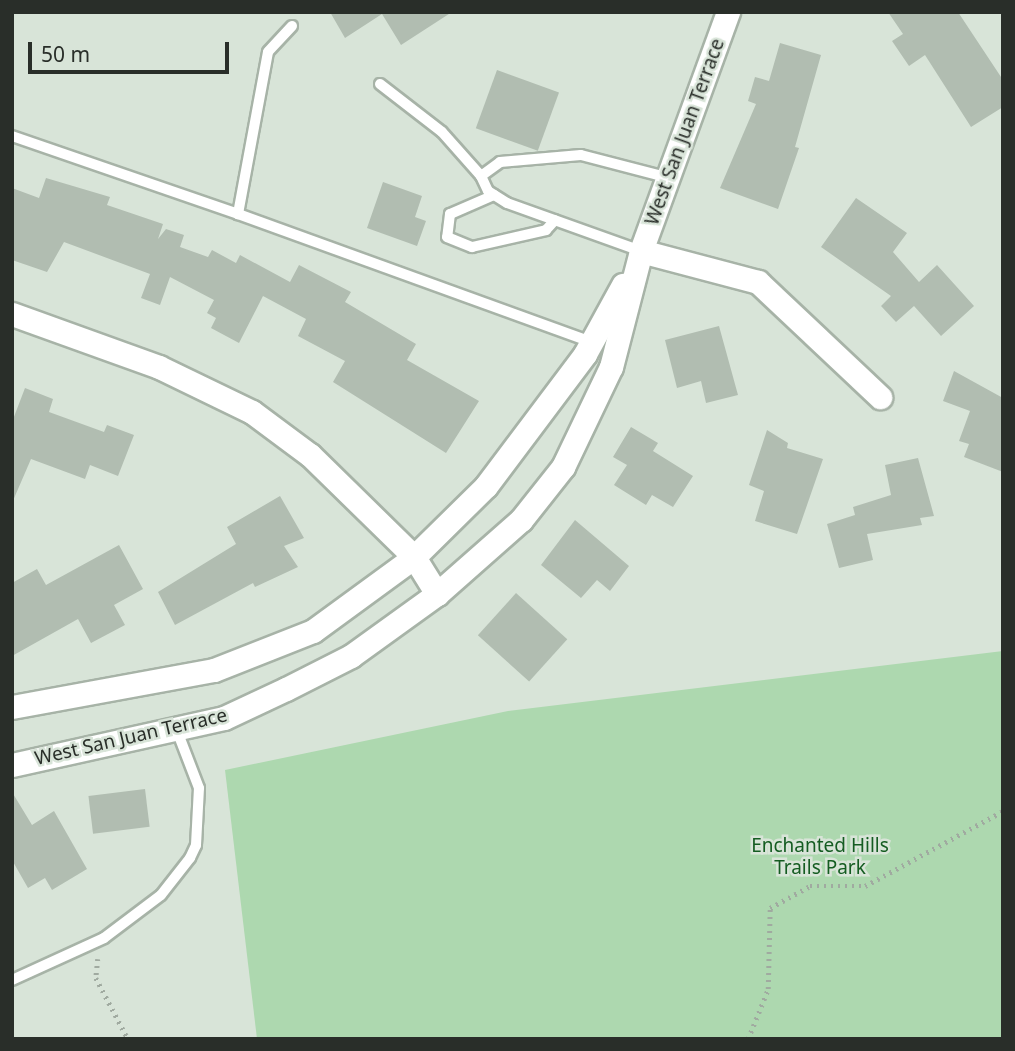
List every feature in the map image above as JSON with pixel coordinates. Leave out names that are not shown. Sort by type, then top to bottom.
[{"type":"street","name":"West San Juan Terrace","points":[[12,765],[224,718],[351,656],[438,594],[521,520],[563,467],[611,367],[641,251],[728,12]]},
{"type":"street","name":"West San Juan Terrace","points":[[12,707],[214,670],[313,631],[414,557],[486,486],[592,342],[641,251]]},
{"type":"street","points":[[641,251],[758,282],[880,397]]},
{"type":"street","points":[[12,314],[159,367],[252,412],[310,455],[414,557],[438,594]]},
{"type":"lane","points":[[238,214],[268,52],[292,26]]},
{"type":"lane","points":[[380,85],[442,132],[494,195],[641,251]]},
{"type":"lane","points":[[12,136],[238,214],[592,342]]},
{"type":"lane","points":[[481,176],[500,162],[581,155],[669,178]]},
{"type":"lane","points":[[494,195],[450,214],[447,237],[472,247],[546,230],[555,220]]},
{"type":"lane","points":[[12,980],[104,938],[161,895],[196,845],[199,788],[176,727]]},
{"type":"path","points":[[748,1039],[768,989],[770,908],[810,886],[865,886],[1003,811]]},
{"type":"path","points":[[104,938],[96,978],[128,1039]]},
{"type":"green space","name":"Enchanted Hills Trails Park","points":[[1003,651],[1003,1039],[257,1039],[225,770],[508,711]]},
{"type":"building","points":[[330,12],[452,12],[401,45],[382,14],[345,38]]},
{"type":"building","points":[[888,12],[958,12],[1003,80],[1003,107],[971,127],[925,55],[909,66],[892,41],[903,34]]},
{"type":"building","points":[[780,43],[821,55],[795,147],[799,148],[778,209],[720,188],[756,104],[748,101],[755,77],[769,81]]},
{"type":"building","points":[[497,70],[559,93],[538,151],[476,128]]},
{"type":"building","points":[[46,178],[110,197],[107,205],[163,224],[158,239],[166,229],[184,235],[180,247],[208,257],[212,250],[236,263],[240,255],[290,282],[299,265],[351,292],[345,302],[416,344],[407,360],[479,401],[446,453],[333,382],[345,361],[298,336],[306,319],[263,296],[239,343],[211,328],[216,318],[207,313],[214,300],[170,277],[160,305],[141,298],[150,274],[64,242],[47,272],[12,260],[12,188],[39,198]]},
{"type":"building","points":[[383,182],[422,196],[415,217],[426,221],[417,246],[367,228]]},
{"type":"building","points":[[856,198],[907,233],[893,252],[919,282],[937,265],[974,306],[941,336],[914,306],[896,322],[881,306],[891,296],[821,247]]},
{"type":"building","points":[[719,326],[738,395],[706,403],[701,381],[677,388],[665,340]]},
{"type":"building","points":[[954,371],[1003,398],[1003,472],[964,457],[969,444],[959,441],[970,411],[943,401]]},
{"type":"building","points":[[25,388],[53,399],[49,412],[104,432],[107,425],[134,435],[118,476],[90,465],[85,479],[31,459],[12,503],[12,422]]},
{"type":"building","points":[[631,427],[658,443],[653,451],[693,476],[673,507],[652,495],[646,505],[614,485],[627,465],[613,457]]},
{"type":"building","points":[[767,430],[788,443],[787,448],[823,459],[797,534],[755,521],[764,491],[749,485]]},
{"type":"building","points":[[918,458],[934,516],[920,518],[922,525],[867,534],[873,560],[839,568],[827,524],[855,515],[853,507],[891,495],[885,465]]},
{"type":"building","points":[[280,496],[304,538],[284,546],[298,567],[255,587],[253,583],[175,625],[158,592],[236,544],[227,527]]},
{"type":"building","points":[[575,520],[629,566],[610,591],[597,580],[581,598],[541,565]]},
{"type":"building","points":[[119,545],[143,589],[114,605],[125,625],[91,643],[78,619],[12,656],[12,583],[37,569],[46,585]]},
{"type":"building","points":[[516,593],[567,639],[529,682],[478,635]]},
{"type":"building","points":[[145,789],[150,827],[93,834],[88,796]]},
{"type":"building","points":[[12,792],[32,825],[54,811],[87,869],[52,890],[45,878],[28,888],[12,860]]}]
